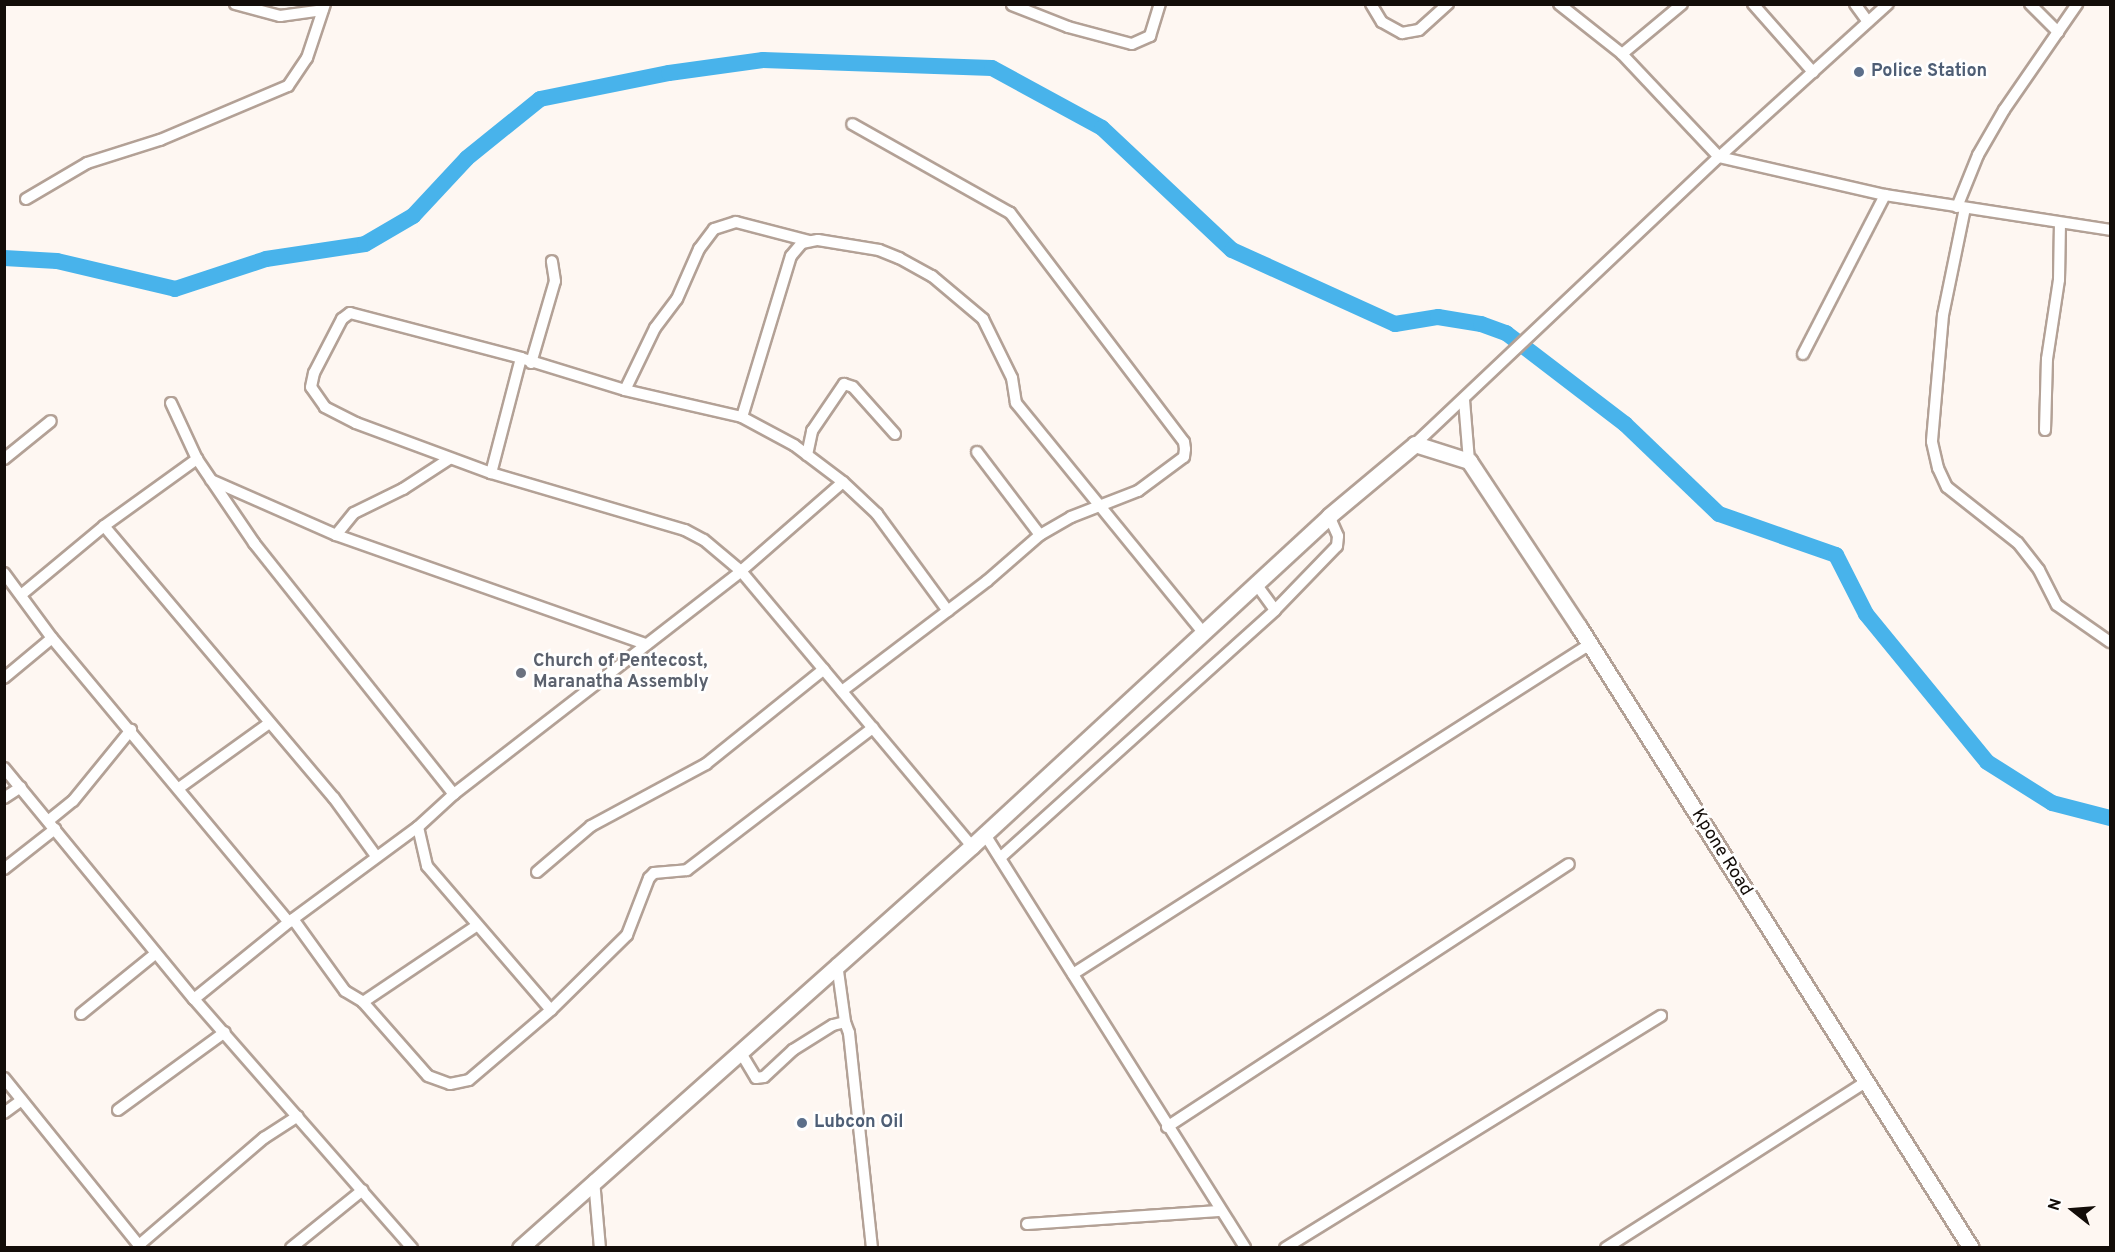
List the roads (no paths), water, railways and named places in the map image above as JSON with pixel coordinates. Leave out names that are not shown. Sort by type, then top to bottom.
[{"type":"main road","points":[[520,1248],[972,846],[1329,516],[1414,444],[1468,461]]},
{"type":"main road","name":"Kpone Road","points":[[1468,461],[1590,644],[1971,1248]]},
{"type":"street","points":[[26,199],[87,163],[160,140],[288,86],[307,58],[324,7],[280,16],[235,4]]},
{"type":"street","points":[[1012,5],[1068,27],[1132,44],[1150,36],[1160,4]]},
{"type":"street","points":[[1371,4],[1383,22],[1402,33],[1419,30],[1448,4]]},
{"type":"street","points":[[1558,4],[1622,54],[1719,157],[1885,195],[2110,230]]},
{"type":"street","points":[[1622,54],[1682,4]]},
{"type":"street","points":[[1753,4],[1813,72]]},
{"type":"street","points":[[1855,4],[1868,22]]},
{"type":"street","points":[[1414,444],[1464,400],[1719,157],[1888,4]]},
{"type":"street","points":[[2030,4],[2058,32]]},
{"type":"street","points":[[2077,4],[1999,117],[1961,208],[1943,315],[1932,442],[1938,468],[1947,487],[2018,543],[2040,570],[2057,605],[2110,642]]},
{"type":"street","points":[[842,691],[948,611],[1040,535],[1071,517],[1102,508],[1149,484],[1184,457],[1184,442],[1010,213],[852,124]]},
{"type":"street","points":[[1803,354],[1885,195]]},
{"type":"street","points":[[625,390],[655,328],[677,299],[699,249],[714,229],[736,222],[809,241],[879,250],[899,258],[932,276],[977,313],[1012,378],[1016,403],[1203,632]]},
{"type":"street","points":[[2045,430],[2047,359],[2059,280],[2060,224]]},
{"type":"street","points":[[742,417],[790,256],[802,243],[809,241]]},
{"type":"street","points":[[491,473],[526,360],[555,281],[552,261]]},
{"type":"street","points":[[948,611],[877,514],[843,482],[807,455],[742,417],[625,390],[526,360],[351,314],[342,319],[314,373],[311,387],[315,397],[325,407],[356,423],[491,473],[685,530],[741,571],[972,846]]},
{"type":"street","points":[[807,455],[812,431],[844,384],[853,387],[895,434]]},
{"type":"street","name":"Kpone Road","points":[[1464,400],[1468,461]]},
{"type":"street","points":[[171,403],[197,459],[210,480],[320,628],[454,794]]},
{"type":"street","points":[[4,459],[51,421]]},
{"type":"street","points":[[977,452],[1040,535]]},
{"type":"street","points":[[21,595],[104,526],[197,459]]},
{"type":"street","points":[[336,535],[358,511],[403,489],[449,459]]},
{"type":"street","points":[[210,480],[336,535],[646,644]]},
{"type":"street","points":[[194,999],[291,920],[418,827],[454,794],[741,571],[843,482]]},
{"type":"street","points":[[1000,858],[1275,610],[1337,546],[1338,536],[1329,516]]},
{"type":"street","points":[[104,526],[268,724],[334,798],[376,856]]},
{"type":"street","points":[[4,573],[52,638],[291,920],[345,991],[363,1002],[428,1076],[450,1084],[469,1080],[551,1010],[627,935],[649,878],[654,873],[687,870],[873,728]]},
{"type":"street","points":[[1256,584],[1275,610]]},
{"type":"street","points":[[4,678],[52,638]]},
{"type":"street","points":[[1073,974],[1590,644]]},
{"type":"street","points":[[537,872],[591,826],[706,764],[824,669]]},
{"type":"street","points":[[179,788],[268,724]]},
{"type":"street","points":[[4,869],[52,825],[130,730]]},
{"type":"street","points":[[4,768],[155,954],[412,1248]]},
{"type":"street","points":[[4,798],[21,787]]},
{"type":"street","points":[[418,827],[427,866],[476,926],[551,1010]]},
{"type":"street","points":[[984,833],[1219,1211],[1245,1248]]},
{"type":"street","points":[[1167,1127],[1569,864]]},
{"type":"street","points":[[363,1002],[476,926]]},
{"type":"street","points":[[81,1014],[155,954]]},
{"type":"street","points":[[837,964],[845,1022],[849,1033],[872,1248]]},
{"type":"street","points":[[1285,1248],[1661,1016]]},
{"type":"street","points":[[741,1053],[756,1078],[764,1077],[793,1050],[833,1025],[845,1022]]},
{"type":"street","points":[[118,1110],[225,1032]]},
{"type":"street","points":[[4,1078],[140,1246],[264,1138],[298,1116]]},
{"type":"street","points":[[1606,1248],[1867,1082]]},
{"type":"street","points":[[4,1113],[22,1100]]},
{"type":"street","points":[[594,1180],[600,1248]]},
{"type":"street","points":[[291,1248],[363,1190]]},
{"type":"street","points":[[1027,1224],[1219,1211]]},
{"type":"waterway","points":[[4,258],[57,261],[175,289],[266,259],[365,244],[413,216],[467,158],[540,99],[669,73],[763,60],[992,68],[1102,128],[1232,250],[1395,324],[1438,317],[1481,324],[1506,333],[1625,424],[1719,514],[1836,555],[1866,614],[1987,762],[2052,803],[2110,818]]},
{"type":"place","name":"Police Station","points":[[1859,72]]},
{"type":"place","name":"Church of Pentecost, Maranatha Assembly","points":[[521,673]]},
{"type":"place","name":"Lubcon Oil","points":[[802,1123]]}]
